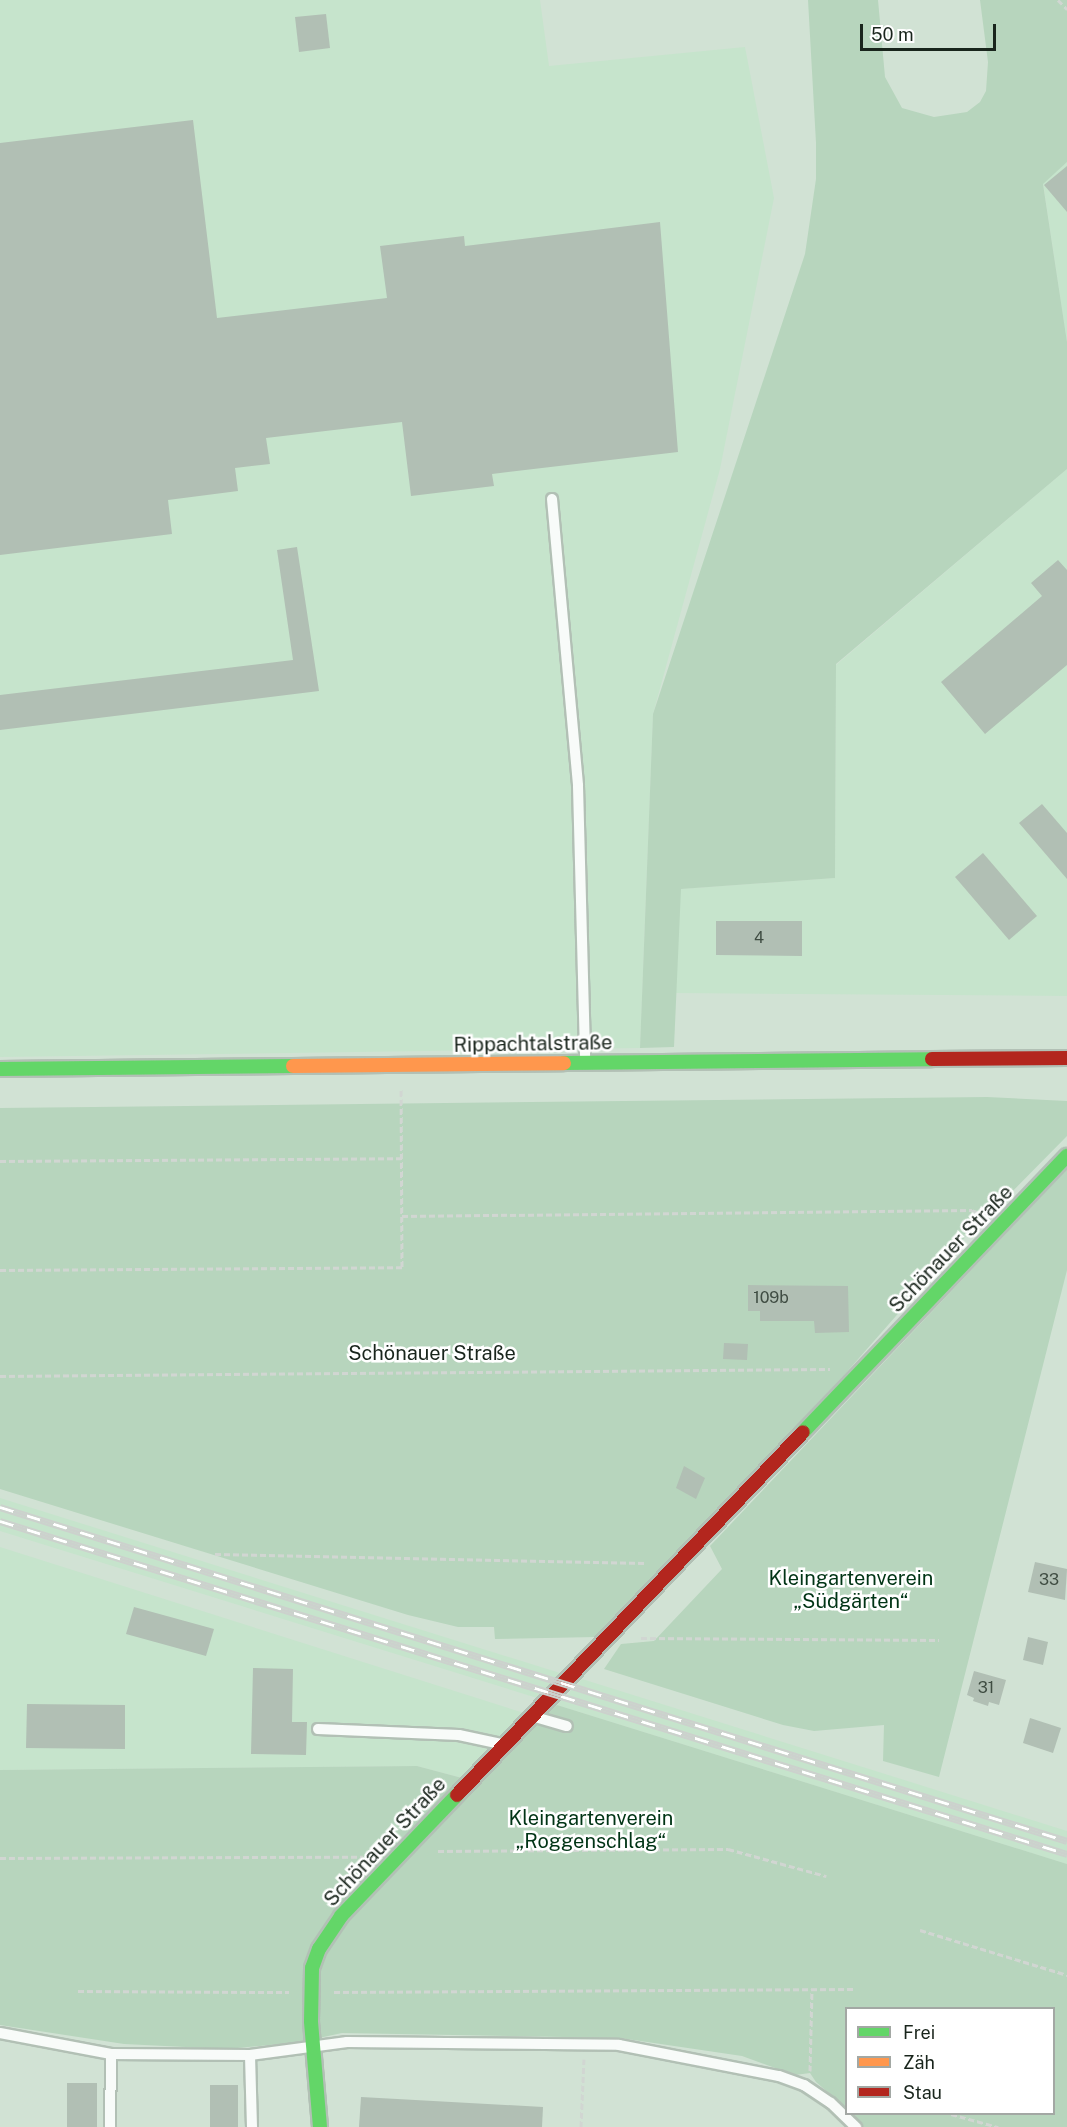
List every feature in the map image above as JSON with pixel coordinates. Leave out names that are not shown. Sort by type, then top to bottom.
[{"type":"street","name":"Rippachtalstraße","points":[[0,1069],[1067,1058]]},
{"type":"street","name":"Schönauer Straße","points":[[320,2127],[310,1992],[312,1968],[319,1949],[329,1933],[392,1862],[504,1744],[1067,1156]]},
{"type":"lane","points":[[552,499],[578,786],[585,1063]]},
{"type":"lane","points":[[532,1716],[567,1726]]},
{"type":"lane","points":[[318,1729],[459,1735],[504,1744]]},
{"type":"lane","points":[[0,2033],[111,2054],[250,2055],[347,2042],[619,2045],[779,2076],[804,2085],[831,2103],[856,2127]]},
{"type":"lane","points":[[110,2127],[111,2054]]},
{"type":"lane","points":[[250,2055],[252,2127]]},
{"type":"path","points":[[1058,0],[1067,9]]},
{"type":"path","points":[[0,1270],[402,1267],[401,1087]]},
{"type":"path","points":[[0,1161],[401,1158]]},
{"type":"path","points":[[402,1216],[972,1210],[1000,1225]]},
{"type":"path","name":"Schönauer Straße","points":[[0,1376],[832,1369]]},
{"type":"path","points":[[215,1554],[677,1564]]},
{"type":"path","points":[[606,1638],[939,1640]]},
{"type":"path","points":[[438,1851],[728,1849],[826,1876]]},
{"type":"path","points":[[0,1858],[373,1857],[392,1862]]},
{"type":"path","points":[[920,1930],[1067,1975]]},
{"type":"path","points":[[804,2085],[810,2073],[812,1989]]},
{"type":"path","points":[[78,1991],[855,1989]]},
{"type":"path","points":[[580,2127],[585,2045]]},
{"type":"path","points":[[955,2115],[998,2127]]},
{"type":"shaded area","points":[[0,0],[540,0],[549,66],[745,47],[774,198],[720,469],[653,714],[640,1048],[0,1057]]},
{"type":"shaded area","points":[[1067,162],[1067,342],[1043,183]]},
{"type":"shaded area","points":[[1067,469],[1067,996],[676,993],[680,889],[835,878],[836,665]]},
{"type":"shaded area","points":[[0,1498],[560,1673],[537,1698],[0,1531]]},
{"type":"shaded area","points":[[0,1547],[524,1713],[462,1778],[417,1766],[0,1770]]},
{"type":"shaded area","points":[[582,1679],[1067,1831],[1067,1864],[557,1705]]},
{"type":"green space","points":[[808,0],[878,0],[885,77],[902,108],[934,117],[967,112],[980,102],[986,91],[988,62],[980,0],[1067,0],[1067,162],[1043,184],[1067,342],[1067,469],[836,664],[835,878],[681,889],[674,1047],[640,1048],[653,714],[805,254],[816,179]]},
{"type":"green space","points":[[987,1097],[1067,1101],[1067,1136],[991,1213],[972,1210],[968,1234],[845,1374],[596,1637],[495,1639],[494,1627],[458,1627],[408,1615],[0,1489],[0,1108]]},
{"type":"green space","name":"Kleingartenverein „Südgärten“","points":[[1067,1169],[1067,1270],[939,1777],[883,1761],[884,1725],[814,1731],[783,1725],[604,1669],[621,1644],[654,1641],[722,1569],[710,1546]]},
{"type":"green space","name":"Kleingartenverein „Roggenschlag“","points":[[557,1705],[1067,1864],[1067,2127],[862,2127],[852,2115],[1055,2115],[1055,2007],[845,2007],[845,2107],[816,2082],[810,2073],[795,2075],[742,2056],[620,2038],[342,2033],[300,2042],[227,2049],[124,2044],[0,2025],[0,1770],[417,1766],[462,1778]]},
{"type":"building","points":[[326,14],[330,48],[299,52],[295,17]]},
{"type":"building","points":[[193,120],[217,318],[387,298],[380,246],[464,236],[465,246],[660,222],[678,452],[492,474],[494,486],[411,496],[402,422],[266,438],[270,464],[235,468],[238,491],[168,500],[172,534],[0,555],[0,143]]},
{"type":"building","points":[[1067,166],[1067,212],[1044,185]]},
{"type":"building","points":[[297,547],[319,691],[0,730],[0,695],[293,660],[277,550]]},
{"type":"building","points":[[1058,560],[1067,570],[1067,665],[985,734],[941,682],[1042,596],[1031,583]]},
{"type":"building","points":[[1042,804],[1067,833],[1067,879],[1019,823]]},
{"type":"building","points":[[983,853],[1037,916],[1009,940],[955,877]]},
{"type":"building","points":[[716,921],[802,921],[802,956],[716,955]]},
{"type":"building","points":[[748,1285],[848,1286],[849,1332],[815,1333],[814,1321],[760,1321],[760,1311],[748,1311]]},
{"type":"building","points":[[724,1343],[748,1344],[747,1360],[723,1359]]},
{"type":"building","points":[[684,1466],[705,1478],[696,1499],[676,1488]]},
{"type":"building","points":[[1035,1562],[1067,1569],[1065,1600],[1028,1592]]},
{"type":"building","points":[[134,1607],[214,1629],[206,1656],[126,1634]]},
{"type":"building","points":[[1028,1637],[1048,1642],[1043,1665],[1023,1660]]},
{"type":"building","points":[[253,1668],[293,1669],[292,1722],[307,1722],[306,1755],[251,1754]]},
{"type":"building","points":[[974,1671],[1006,1680],[999,1705],[989,1702],[988,1706],[973,1701],[974,1698],[967,1695]]},
{"type":"building","points":[[27,1704],[125,1705],[125,1749],[26,1748]]},
{"type":"building","points":[[1030,1718],[1061,1728],[1053,1753],[1023,1743]]},
{"type":"building","points":[[67,2083],[97,2083],[97,2127],[67,2127]]},
{"type":"building","points":[[210,2085],[238,2085],[238,2127],[210,2127]]},
{"type":"building","points":[[361,2097],[543,2107],[542,2127],[359,2127]]},
{"type":"railway","points":[[0,1507],[1067,1841]]},
{"type":"railway","points":[[0,1521],[1067,1854]]},
{"type":"traffic: fast","points":[[564,1063],[932,1059]]},
{"type":"traffic: fast","points":[[0,1069],[293,1066]]},
{"type":"traffic: fast","points":[[803,1432],[1067,1156]]},
{"type":"traffic: fast","points":[[320,2127],[311,2021],[312,1968],[319,1949],[341,1916],[457,1795]]},
{"type":"traffic: slow","points":[[293,1066],[564,1063]]},
{"type":"traffic: jam","points":[[932,1059],[1067,1058]]},
{"type":"traffic: jam","points":[[457,1795],[803,1432]]}]
